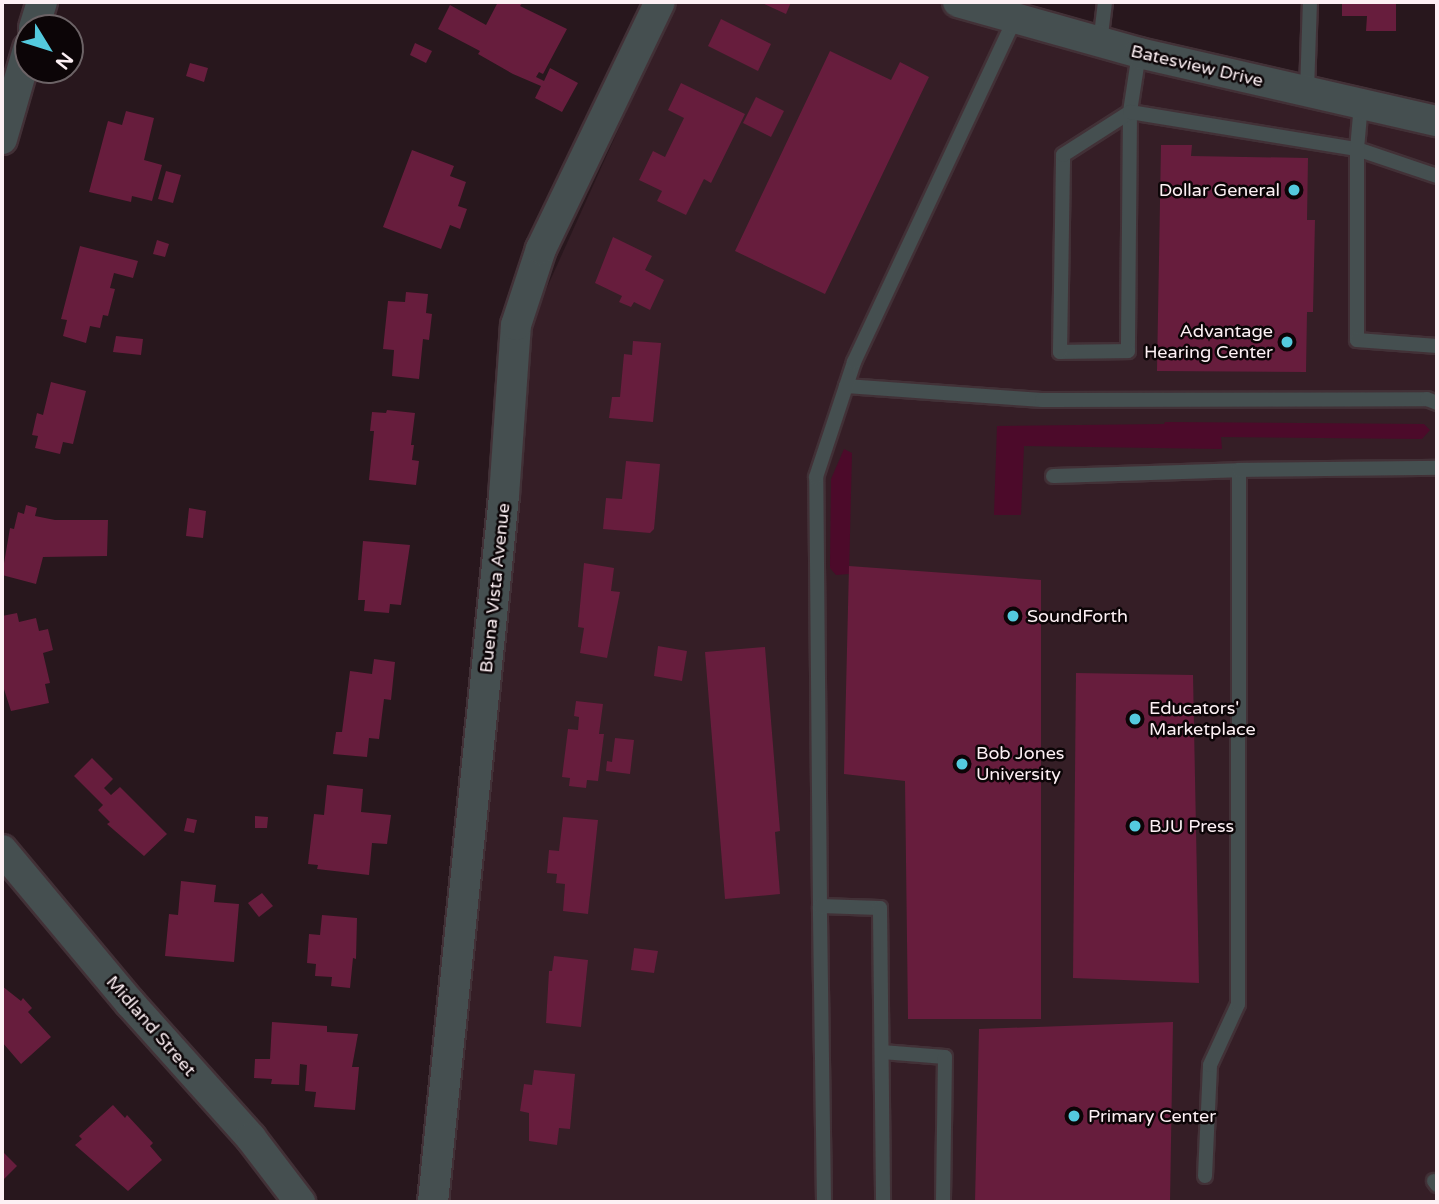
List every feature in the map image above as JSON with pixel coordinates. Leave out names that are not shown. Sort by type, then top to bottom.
[{"type":"street","name":"Buena Vista Avenue","points":[[433,1202],[503,510],[516,325],[541,249],[660,2]]},
{"type":"street","name":"Batesview Drive","points":[[958,2],[1139,53],[1437,121]]},
{"type":"street","points":[[2,139],[18,84]]},
{"type":"street","name":"Midland Street","points":[[2,850],[139,1013],[251,1138],[300,1202]]},
{"type":"lane","points":[[1100,43],[1105,2]]},
{"type":"lane","points":[[1307,91],[1310,2]]},
{"type":"lane","points":[[824,1202],[816,477],[854,362],[1015,19]]},
{"type":"lane","points":[[1139,53],[1130,112],[1128,351],[1060,352],[1063,155],[1130,112],[1357,149],[1437,176]]},
{"type":"lane","points":[[1361,104],[1357,149],[1357,340],[1437,346],[1437,339]]},
{"type":"lane","points":[[846,386],[1042,400],[1427,399],[1437,404]]},
{"type":"lane","points":[[1053,477],[1239,470],[1437,468]]},
{"type":"lane","points":[[1205,1177],[1210,1065],[1238,1004],[1239,470]]},
{"type":"lane","points":[[820,906],[880,908],[883,1202]]},
{"type":"lane","points":[[882,1052],[945,1057],[943,1202]]},
{"type":"shaded area","name":"Bob Jones University","points":[[676,2],[934,2],[1437,127],[1437,1202],[444,1202],[530,325]]},
{"type":"shaded area","points":[[1165,422],[1424,424],[1430,430],[1422,439],[1221,437],[1222,449],[1024,446],[1021,515],[994,515],[997,426]]},
{"type":"shaded area","points":[[844,449],[852,453],[849,574],[836,575],[830,568],[831,479]]},
{"type":"building","points":[[498,2],[523,2],[520,6],[567,29],[543,74],[539,72],[536,77],[544,81],[550,68],[578,83],[562,112],[535,98],[541,86],[513,74],[478,54],[480,51],[438,29],[450,5],[486,25]]},
{"type":"building","points":[[760,2],[791,2],[786,14]]},
{"type":"building","points":[[1342,2],[1396,2],[1396,31],[1366,31],[1367,16],[1342,16]]},
{"type":"building","points":[[721,19],[771,44],[758,71],[708,46]]},
{"type":"building","points":[[415,43],[432,51],[426,63],[410,55]]},
{"type":"building","points":[[830,51],[891,80],[900,62],[929,77],[825,294],[735,251]]},
{"type":"building","points":[[190,63],[208,68],[204,82],[186,76]]},
{"type":"building","points":[[681,83],[745,114],[711,183],[704,179],[686,215],[657,201],[662,191],[639,180],[653,151],[665,157],[684,118],[668,110]]},
{"type":"building","points":[[756,97],[784,111],[771,137],[743,123]]},
{"type":"building","points":[[126,111],[154,118],[144,160],[162,165],[152,201],[132,196],[131,202],[89,192],[108,121],[122,125]]},
{"type":"building","points":[[1161,145],[1192,145],[1191,156],[1308,158],[1307,220],[1315,220],[1313,312],[1307,312],[1306,372],[1157,371]]},
{"type":"building","points":[[412,150],[454,166],[450,176],[466,182],[458,206],[467,209],[460,229],[450,225],[441,249],[383,227]]},
{"type":"building","points":[[166,171],[181,175],[173,203],[158,199]]},
{"type":"building","points":[[613,237],[652,256],[645,270],[664,280],[650,310],[634,302],[631,307],[619,302],[622,296],[595,283]]},
{"type":"building","points":[[157,240],[169,244],[165,257],[153,254]]},
{"type":"building","points":[[80,246],[138,261],[133,278],[114,273],[110,288],[115,289],[108,316],[103,315],[100,328],[90,326],[86,343],[63,336],[67,320],[61,319]]},
{"type":"building","points":[[406,292],[428,294],[426,313],[432,314],[429,340],[423,339],[419,379],[392,376],[394,350],[383,349],[388,301],[405,302]]},
{"type":"building","points":[[116,336],[143,339],[141,355],[113,352]]},
{"type":"building","points":[[633,341],[661,343],[653,422],[609,418],[612,397],[620,397],[624,354],[632,355]]},
{"type":"building","points":[[51,382],[86,391],[73,444],[63,442],[60,454],[35,448],[38,436],[32,435],[37,413],[43,415]]},
{"type":"building","points":[[387,410],[415,413],[411,445],[414,445],[412,460],[419,461],[416,485],[369,480],[374,431],[370,431],[372,412],[386,413]]},
{"type":"building","points":[[626,461],[660,464],[654,529],[650,533],[603,529],[606,498],[622,499]]},
{"type":"building","points":[[26,505],[37,508],[35,516],[55,520],[108,520],[107,556],[43,557],[36,584],[2,575],[10,528],[14,529],[18,512],[24,514]]},
{"type":"building","points":[[189,508],[206,511],[203,538],[186,536]]},
{"type":"building","points":[[363,541],[410,545],[401,605],[390,604],[389,613],[364,611],[365,600],[358,600]]},
{"type":"building","points":[[584,563],[614,568],[611,591],[620,592],[607,658],[580,653],[584,628],[578,627]]},
{"type":"building","points":[[849,566],[1041,580],[1041,1019],[908,1019],[905,781],[844,774]]},
{"type":"building","points":[[17,613],[19,622],[36,618],[39,631],[48,629],[53,650],[43,653],[50,683],[45,684],[49,703],[11,711],[2,683],[2,616]]},
{"type":"building","points":[[658,646],[687,651],[682,681],[654,676]]},
{"type":"building","points":[[765,647],[780,831],[775,832],[780,894],[725,899],[705,652]]},
{"type":"building","points":[[374,659],[395,662],[391,700],[384,699],[379,739],[369,738],[367,757],[333,754],[336,732],[342,732],[350,671],[372,674]]},
{"type":"building","name":"BJU Press","points":[[1076,673],[1193,675],[1199,983],[1073,978]]},
{"type":"building","points":[[576,701],[603,704],[599,734],[604,734],[598,781],[587,780],[586,788],[569,786],[570,778],[562,777],[568,729],[578,730],[579,717],[574,716]]},
{"type":"building","points":[[615,738],[634,740],[630,774],[606,771],[607,761],[612,762]]},
{"type":"building","points":[[92,758],[113,779],[104,788],[111,795],[120,787],[167,834],[144,856],[107,824],[110,822],[98,810],[103,805],[74,776]]},
{"type":"building","points":[[327,785],[363,789],[361,812],[391,815],[387,844],[372,843],[369,875],[317,869],[318,865],[308,864],[314,814],[324,815]]},
{"type":"building","points":[[255,816],[268,817],[267,828],[255,828]]},
{"type":"building","points":[[563,817],[598,820],[588,914],[563,911],[565,884],[556,883],[557,874],[547,873],[549,850],[559,851]]},
{"type":"building","points":[[187,818],[197,820],[194,833],[184,831]]},
{"type":"building","points":[[181,881],[216,885],[214,902],[239,904],[234,962],[165,956],[169,914],[178,915]]},
{"type":"building","points":[[262,893],[273,906],[259,917],[248,903]]},
{"type":"building","points":[[322,915],[357,918],[356,959],[353,958],[350,988],[331,986],[332,977],[315,976],[316,964],[307,963],[309,934],[320,935]]},
{"type":"building","points":[[634,948],[658,951],[654,973],[631,970]]},
{"type":"building","points":[[554,956],[588,960],[581,1027],[546,1023],[549,971],[552,971]]},
{"type":"building","points":[[2,986],[21,1001],[23,998],[32,1008],[28,1012],[51,1037],[21,1064],[2,1042]]},
{"type":"building","points":[[272,1022],[327,1026],[327,1032],[358,1034],[352,1067],[359,1067],[355,1110],[314,1107],[316,1092],[305,1091],[307,1065],[300,1064],[299,1085],[271,1084],[272,1079],[254,1078],[255,1059],[270,1059]]},
{"type":"building","name":"Primary Center","points":[[1173,1022],[1170,1202],[975,1202],[979,1029]]},
{"type":"building","points":[[534,1070],[575,1074],[570,1129],[559,1128],[557,1145],[529,1141],[529,1113],[520,1111],[524,1084],[532,1085]]},
{"type":"building","points":[[113,1105],[125,1118],[127,1115],[153,1143],[150,1146],[162,1160],[128,1191],[75,1145],[82,1139],[79,1136]]},
{"type":"building","points":[[2,1151],[17,1166],[2,1181]]},
{"type":"place","name":"Dollar General","points":[[1294,190]]},
{"type":"place","name":"Advantage Hearing Center","points":[[1287,342]]},
{"type":"place","name":"SoundForth","points":[[1013,616]]},
{"type":"place","name":"Educators' Marketplace","points":[[1135,719]]},
{"type":"place","name":"Bob Jones University","points":[[962,764]]},
{"type":"place","name":"BJU Press","points":[[1135,826]]},
{"type":"place","name":"Primary Center","points":[[1074,1116]]}]
